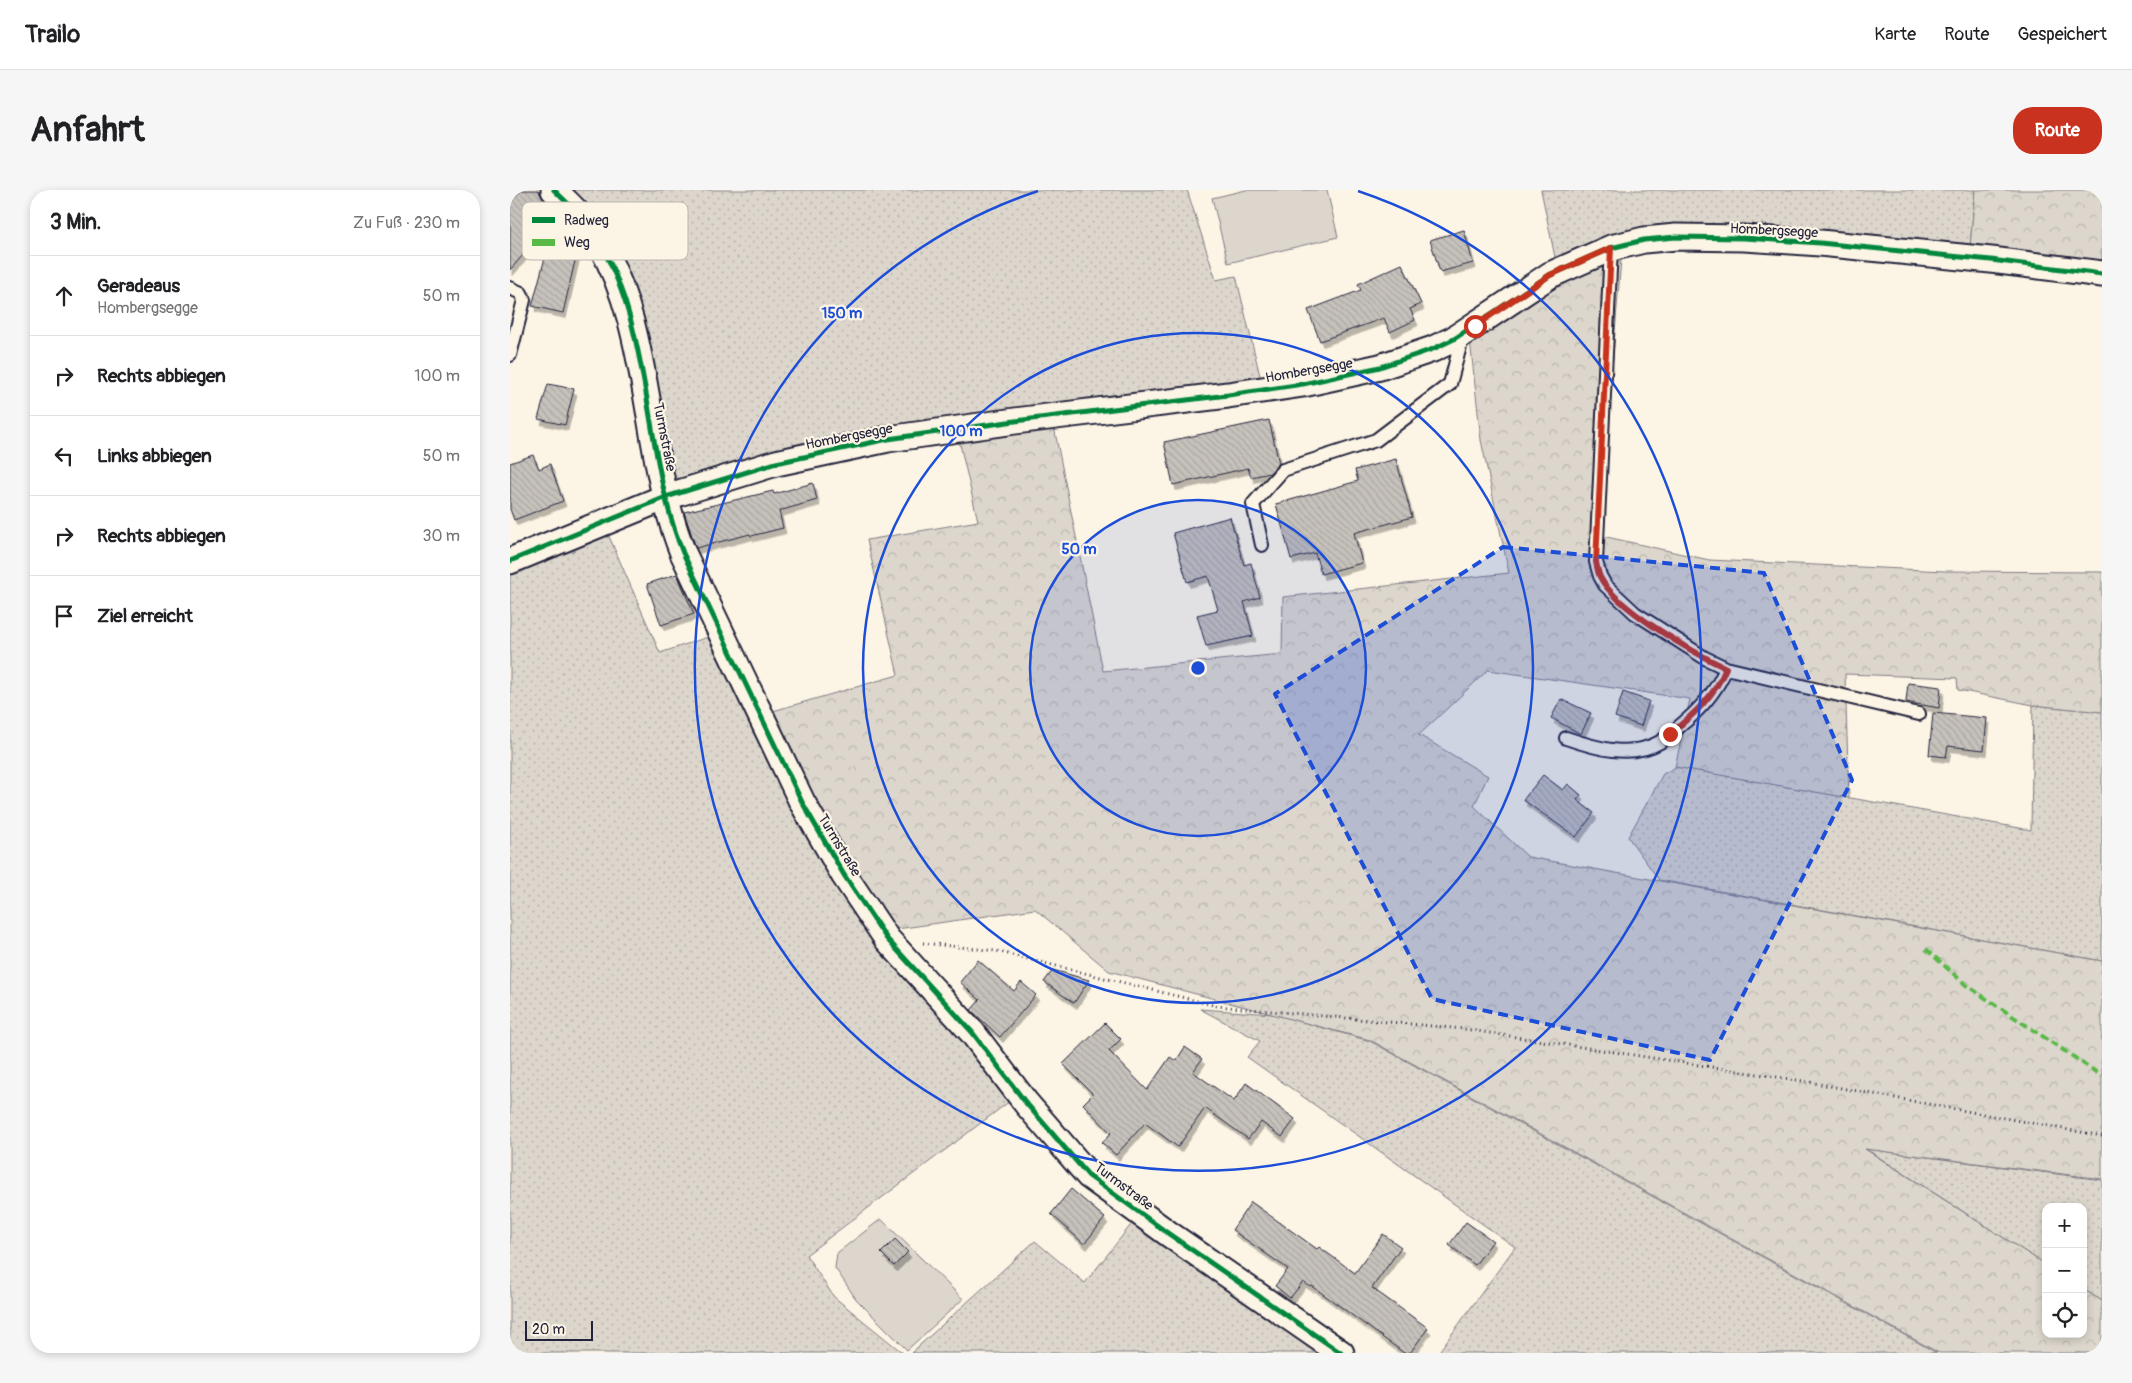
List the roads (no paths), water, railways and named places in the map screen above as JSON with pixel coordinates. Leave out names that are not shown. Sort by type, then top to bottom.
[{"type":"street","name":"Turmstraße","points":[[554,190],[565,202]]},
{"type":"street","name":"Hombergsegge","points":[[510,561],[666,497],[776,462],[888,439],[1015,421],[1228,395],[1358,373],[1433,349],[1464,333],[1550,275],[1611,248],[1644,240],[1658,238],[1744,238],[1820,243],[1981,259],[2102,274]]},
{"type":"street","name":"Turmstraße","points":[[607,260],[628,313],[672,525],[683,553],[802,802],[844,875],[888,939],[972,1032],[1026,1103],[1089,1176],[1341,1353]]},
{"type":"lane","points":[[1611,248],[1596,562],[1600,576],[1613,593],[1635,614],[1686,647],[1726,668],[1919,714]]},
{"type":"lane","points":[[510,288],[522,293],[524,300],[510,355]]},
{"type":"lane","points":[[1262,544],[1253,504],[1283,470],[1376,440],[1443,390],[1450,384],[1464,333]]},
{"type":"lane","points":[[1566,738],[1612,751],[1629,751],[1658,743],[1703,705],[1721,681],[1726,668]]}]
